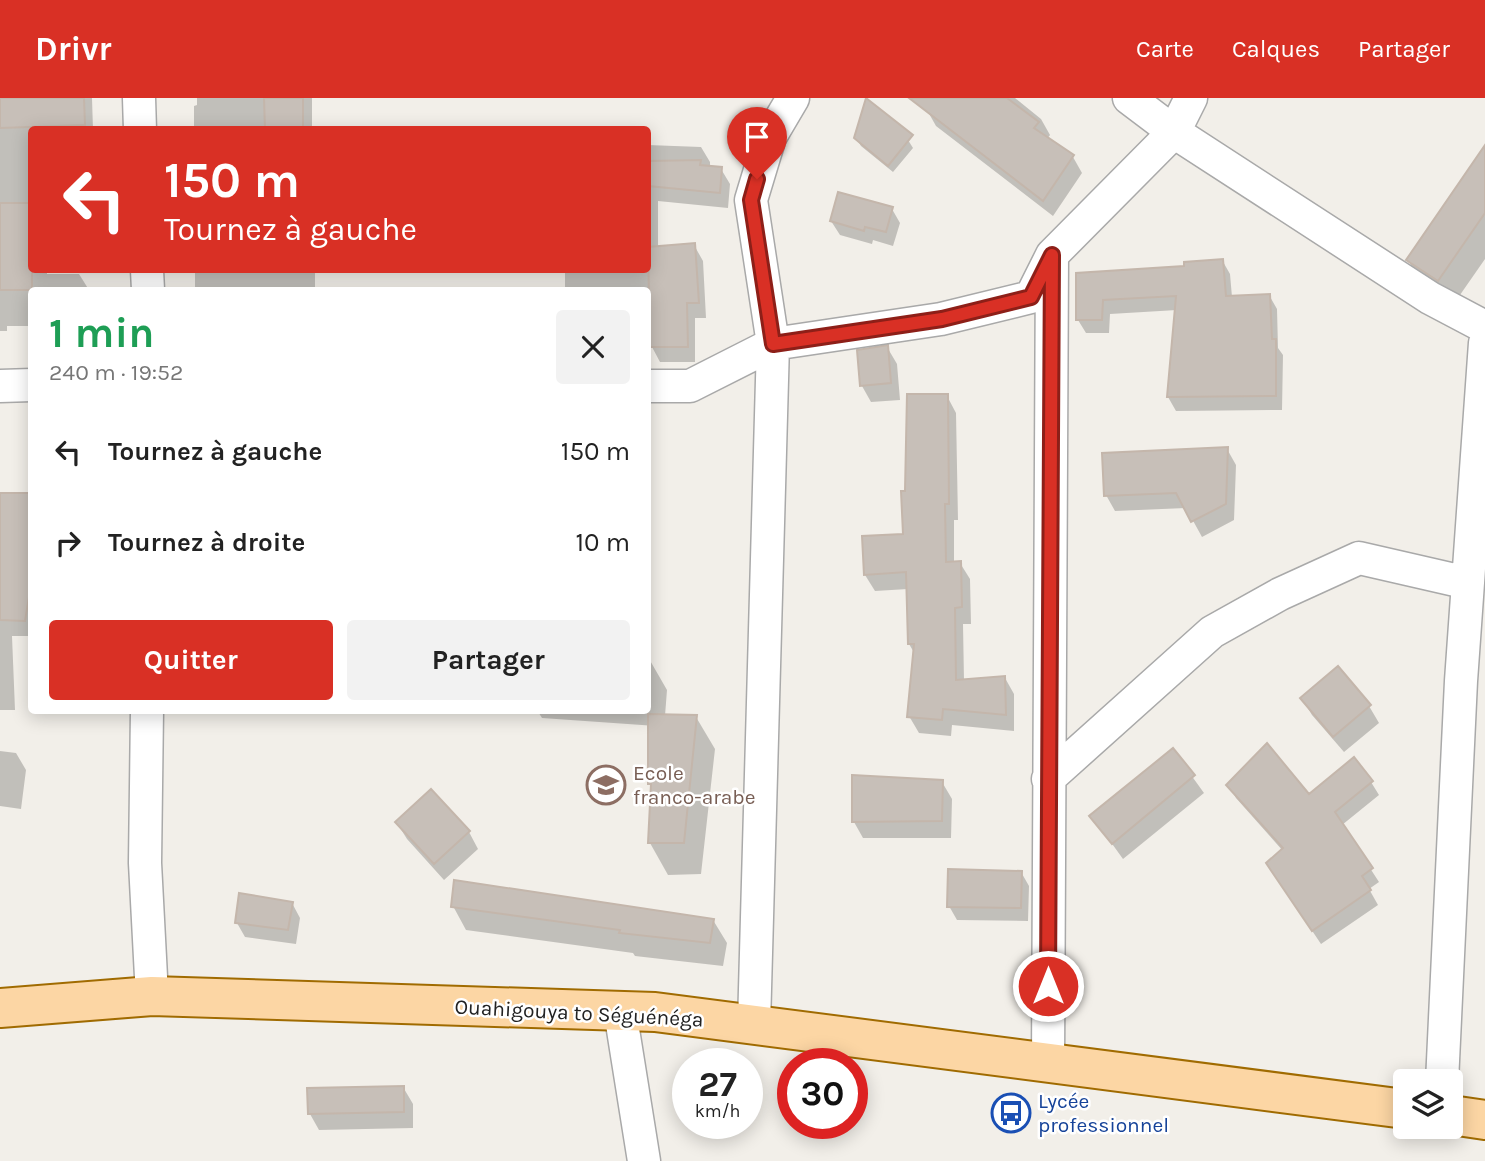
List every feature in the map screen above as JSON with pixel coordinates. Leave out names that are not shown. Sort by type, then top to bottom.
[{"type":"main road","name":"Ouahigouya to Séguénéga","points":[[0,1008],[152,996],[620,1011],[754,1025],[1393,1107]]},
{"type":"main road","points":[[1463,1116],[1485,1119]]},
{"type":"street","points":[[139,98],[140,126]]},
{"type":"street","points":[[754,1025],[773,344],[751,200],[770,137],[793,98]]},
{"type":"street","points":[[1129,98],[1174,132],[1430,298],[1485,327]]},
{"type":"street","points":[[651,386],[690,386],[773,344],[942,319],[1031,297],[1052,255],[1174,132],[1191,98]]},
{"type":"street","points":[[1048,1063],[1052,255]]},
{"type":"street","points":[[1443,1069],[1468,583],[1485,343]]},
{"type":"street","points":[[0,386],[28,385]]},
{"type":"street","points":[[1048,779],[1212,632],[1280,594],[1359,558],[1468,583]]},
{"type":"street","points":[[147,714],[145,863],[152,996]]},
{"type":"street","points":[[620,1011],[644,1161]]},
{"type":"building","points":[[0,98],[84,98],[85,125],[0,128]]},
{"type":"building","points":[[264,98],[303,98],[303,126],[265,126]]},
{"type":"building","points":[[866,98],[913,135],[888,166],[854,138]]},
{"type":"building","points":[[909,98],[1007,98],[1039,122],[1034,128],[1074,155],[1043,201]]},
{"type":"building","points":[[1485,145],[1485,213],[1438,281],[1406,260]]},
{"type":"building","points":[[701,160],[700,165],[722,167],[720,193],[651,186],[651,161]]},
{"type":"building","points":[[838,192],[893,207],[886,232],[865,227],[864,231],[830,221]]},
{"type":"building","points":[[0,203],[28,203],[28,273],[32,273],[32,287],[28,287],[28,290],[0,290]]},
{"type":"building","points":[[695,243],[699,303],[687,303],[688,347],[651,347],[649,273],[651,273],[651,247]]},
{"type":"building","points":[[1223,259],[1226,296],[1270,294],[1272,339],[1276,339],[1276,396],[1167,397],[1176,296],[1103,300],[1102,320],[1076,320],[1076,273],[1184,266],[1184,262]]},
{"type":"building","points":[[888,345],[891,383],[860,386],[857,350]]},
{"type":"building","points":[[907,394],[948,394],[949,504],[945,504],[946,562],[961,561],[962,607],[955,608],[956,680],[1005,676],[1006,715],[943,709],[942,720],[907,717],[914,644],[908,644],[906,572],[864,575],[862,536],[903,534],[901,491],[905,491]]},
{"type":"building","points":[[1228,447],[1226,504],[1191,522],[1176,493],[1104,496],[1102,453]]},
{"type":"building","points":[[0,493],[28,493],[28,603],[25,621],[0,620]]},
{"type":"building","points":[[1338,666],[1371,705],[1333,737],[1300,698]]},
{"type":"building","points":[[648,714],[697,715],[684,843],[648,843],[651,784],[648,784]]},
{"type":"building","points":[[1267,743],[1309,794],[1354,757],[1373,781],[1335,812],[1373,868],[1362,876],[1371,890],[1312,931],[1266,863],[1283,848],[1226,785]]},
{"type":"building","points":[[1173,748],[1195,775],[1112,844],[1089,816]]},
{"type":"building","points":[[852,775],[943,780],[942,821],[852,822]]},
{"type":"building","points":[[431,789],[470,831],[434,864],[395,822]]},
{"type":"building","points":[[948,869],[1022,871],[1021,908],[947,907]]},
{"type":"building","points":[[454,880],[714,919],[710,943],[619,933],[620,930],[451,907]]},
{"type":"building","points":[[239,893],[293,902],[288,930],[235,923]]},
{"type":"building","points":[[404,1086],[404,1112],[308,1114],[307,1088]]},
{"type":"place","name":"Ecole franco-arabe","points":[[606,785]]},
{"type":"place","name":"Lycée professionnel","points":[[1011,1113]]},
{"type":"route","points":[[757,179],[751,200],[773,344],[942,319],[1031,297],[1052,255],[1048,986]]}]
